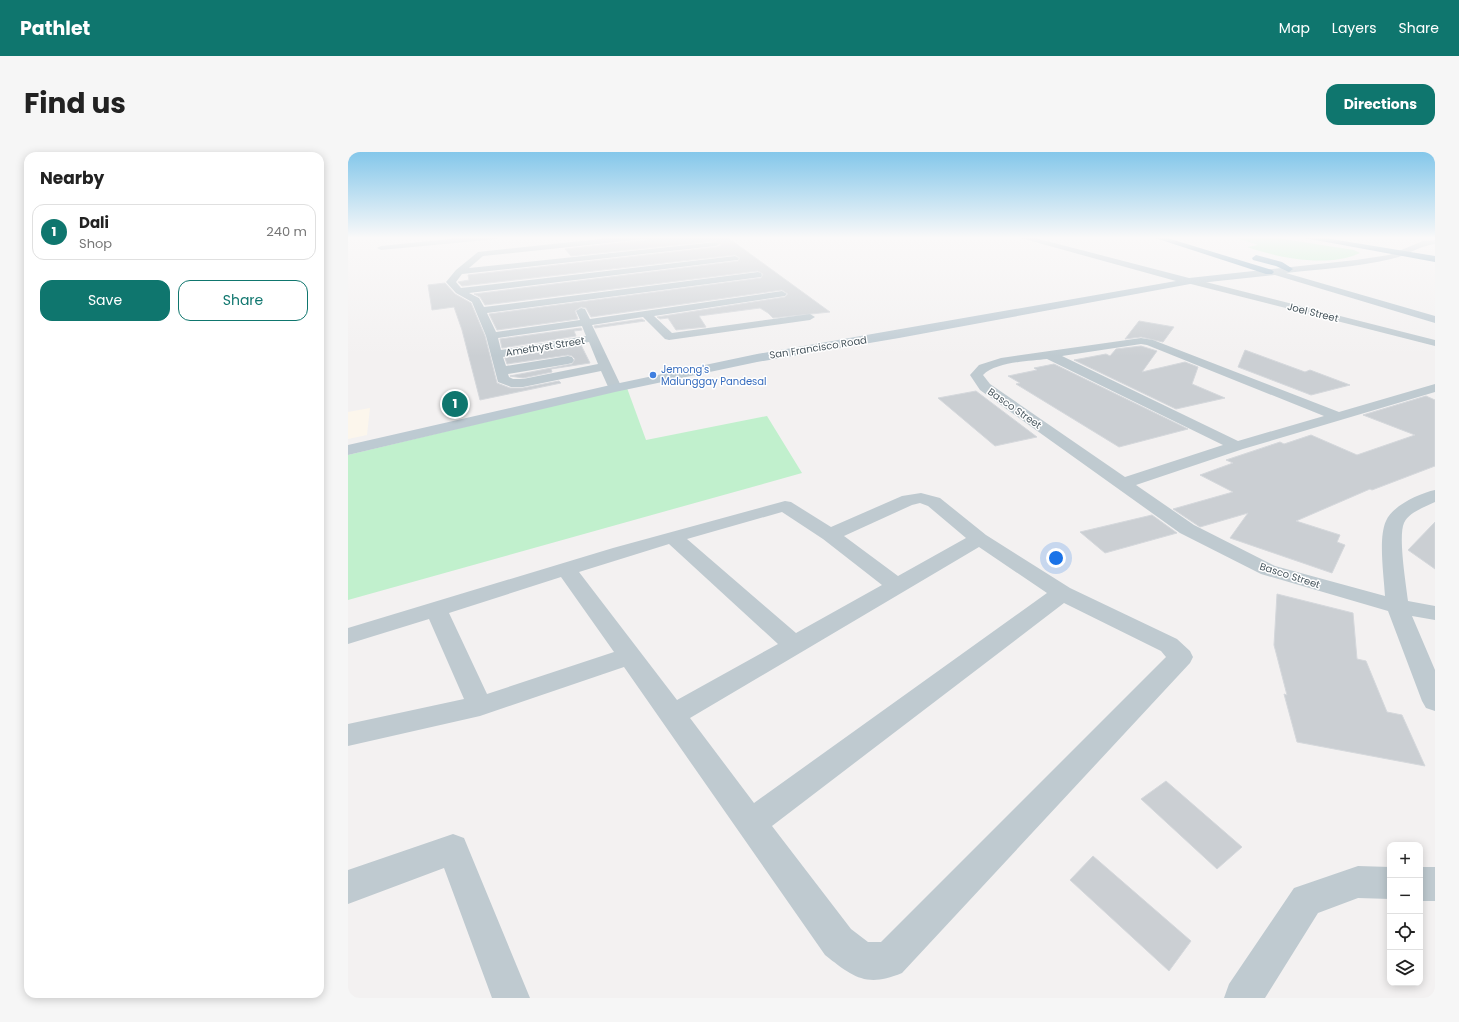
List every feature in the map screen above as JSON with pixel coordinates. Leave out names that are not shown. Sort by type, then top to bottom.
[{"type":"main road","points":[[1173,276],[1190,281]]},
{"type":"main road","name":"San Francisco Road","points":[[348,450],[615,388],[757,358],[900,334],[1190,281],[1230,276]]},
{"type":"main road","points":[[1285,276],[1434,318]]},
{"type":"main road","points":[[1302,276],[1434,318]]},
{"type":"street","points":[[451,282],[455,276]]},
{"type":"street","points":[[451,282],[481,276]]},
{"type":"street","points":[[458,291],[508,276]]},
{"type":"street","points":[[563,276],[615,388]]},
{"type":"street","points":[[492,336],[744,300],[785,297],[761,276]]},
{"type":"street","points":[[481,311],[574,298],[765,279]]},
{"type":"street","name":"Joel Street","points":[[1190,281],[1435,343]]},
{"type":"street","points":[[451,282],[458,291],[480,300],[481,311],[490,322],[503,379],[511,383],[523,382],[602,360]]},
{"type":"street","points":[[744,300],[766,324]]},
{"type":"street","points":[[695,307],[718,330]]},
{"type":"street","points":[[646,314],[669,337],[810,317],[799,308]]},
{"type":"street","name":"Amethyst Street","points":[[497,354],[593,338]]},
{"type":"street","name":"Basco Street","points":[[1340,416],[1149,342],[1126,342],[996,364],[985,367],[978,371],[976,375],[985,387],[1124,483],[1187,529],[1234,554],[1268,570],[1398,606],[1435,613]]},
{"type":"street","points":[[1049,355],[1237,446]]},
{"type":"street","points":[[501,371],[581,358],[602,360]]},
{"type":"street","points":[[1124,483],[1237,446],[1427,389],[1435,388]]},
{"type":"street","points":[[1435,495],[1408,508],[1395,521],[1392,539],[1398,606],[1435,701]]},
{"type":"street","points":[[566,569],[838,942],[862,961],[889,960],[1181,657],[1169,645],[1062,593],[979,539],[934,502],[921,498],[908,500],[830,534]]},
{"type":"street","points":[[348,636],[673,537],[785,506],[830,534],[897,586]]},
{"type":"street","points":[[673,537],[794,645]]},
{"type":"street","points":[[673,715],[979,539]]},
{"type":"street","points":[[751,824],[1062,593]]},
{"type":"street","points":[[436,609],[480,706]]},
{"type":"street","points":[[348,735],[480,706],[630,656]]},
{"type":"street","points":[[348,888],[453,849],[511,998]]},
{"type":"street","points":[[1243,998],[1306,900],[1358,882],[1387,883]]},
{"type":"street","points":[[1423,884],[1435,884]]},
{"type":"shaded area","points":[[370,408],[367,435],[348,439],[348,412]]},
{"type":"green space","points":[[627,388],[646,440],[767,416],[802,473],[348,600],[348,455]]},
{"type":"building","points":[[468,276],[546,276],[462,286],[458,282],[469,280]]},
{"type":"building","points":[[614,276],[714,276],[485,305],[480,297],[474,294]]},
{"type":"building","points":[[762,276],[781,276],[830,312],[773,318],[760,308],[699,316],[706,327],[676,330],[668,318],[660,319],[657,317],[785,297],[788,294],[782,290],[591,317],[586,308],[581,307],[575,311],[578,319],[497,330],[489,314],[761,278]]},
{"type":"building","points":[[445,283],[455,294],[471,303],[485,336],[497,383],[510,388],[523,388],[559,381],[561,383],[480,400],[462,330],[454,307],[432,310],[428,285]]},
{"type":"building","points":[[642,319],[645,321],[595,328],[594,326]]},
{"type":"building","points":[[1139,321],[1174,327],[1163,342],[1141,337],[1125,339]]},
{"type":"building","points":[[581,328],[582,330],[574,331],[576,336],[502,348],[500,339]]},
{"type":"building","points":[[581,345],[590,363],[551,369],[552,372],[523,378],[510,376],[572,364],[575,359],[568,355],[507,364],[505,358]]},
{"type":"building","points":[[1141,346],[1157,351],[1142,372],[1185,362],[1198,367],[1192,384],[1225,398],[1176,409],[1074,360],[1106,354],[1110,356],[1116,349]]},
{"type":"building","points":[[1245,350],[1305,372],[1310,370],[1350,385],[1311,395],[1238,367]]},
{"type":"building","points":[[1054,364],[1188,429],[1119,447],[1016,384],[1020,383],[1008,376],[1037,370],[1034,368]]},
{"type":"building","points":[[976,391],[1037,437],[995,446],[938,398]]},
{"type":"building","points":[[1426,396],[1435,400],[1435,466],[1372,490],[1370,489],[1296,521],[1340,535],[1337,542],[1345,545],[1332,573],[1230,538],[1248,513],[1200,527],[1173,509],[1233,492],[1200,475],[1233,463],[1226,460],[1280,442],[1284,444],[1311,435],[1357,455],[1415,435],[1363,415]]},
{"type":"building","points":[[1152,515],[1177,533],[1105,553],[1080,532]]},
{"type":"building","points":[[1435,522],[1435,569],[1408,550]]},
{"type":"building","points":[[1277,594],[1353,613],[1357,659],[1366,661],[1387,712],[1402,715],[1425,766],[1297,742],[1284,694],[1287,695],[1274,645]]},
{"type":"building","points":[[1166,781],[1242,847],[1217,869],[1141,799]]},
{"type":"building","points":[[1093,856],[1191,941],[1169,971],[1070,880]]},
{"type":"place","name":"Jemong's Malunggay Pandesal","points":[[653,375]]},
{"type":"place","name":"Dali","points":[[455,404]]}]
